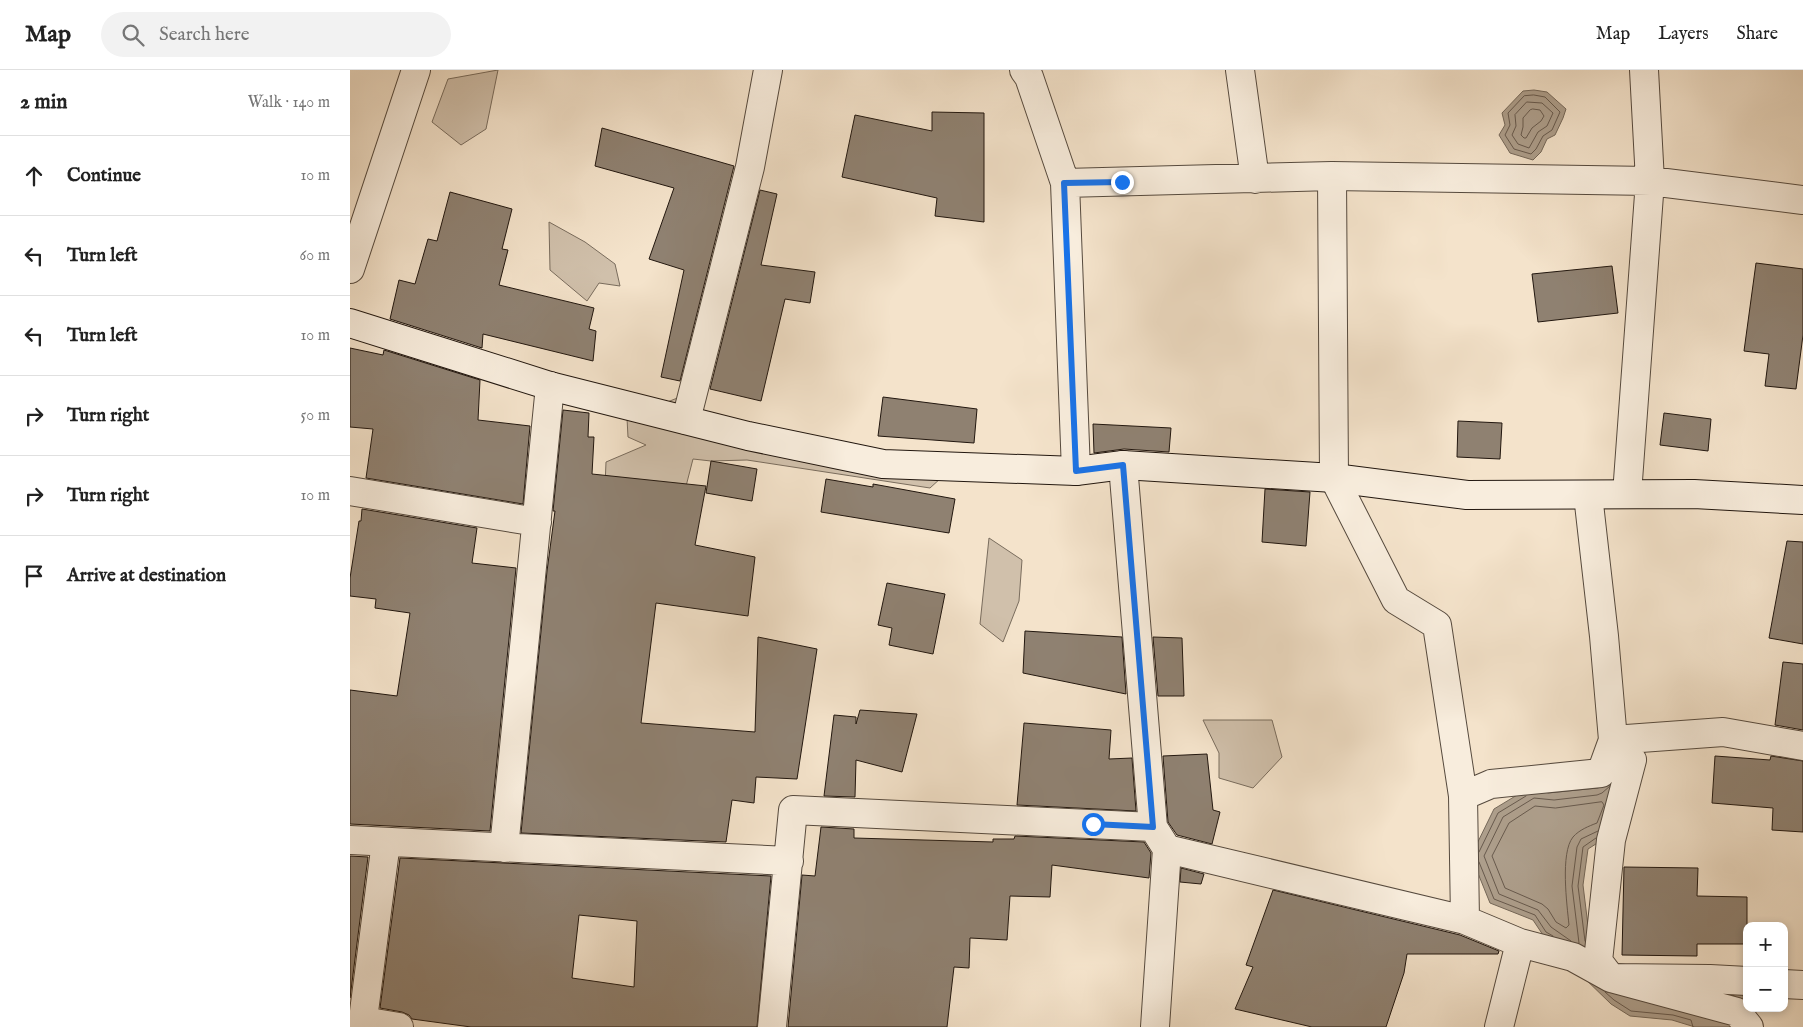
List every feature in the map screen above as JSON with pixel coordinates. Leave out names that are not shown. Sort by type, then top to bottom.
[{"type":"street","points":[[350,269],[416,70]]},
{"type":"street","points":[[686,420],[750,167],[768,70]]},
{"type":"street","points":[[1024,70],[1029,77],[1064,183],[1076,471]]},
{"type":"street","points":[[1240,70],[1255,179]]},
{"type":"street","points":[[1627,494],[1650,181],[1644,70]]},
{"type":"street","points":[[1064,183],[1332,176],[1650,181],[1803,200]]},
{"type":"street","points":[[1332,176],[1334,478],[1396,600],[1437,625],[1463,796],[1465,920]]},
{"type":"street","points":[[350,323],[550,386],[748,436],[883,464],[1076,471],[1123,465],[1334,478],[1467,495],[1694,494],[1803,500]]},
{"type":"street","points":[[504,848],[550,386]]},
{"type":"street","points":[[1123,465],[1153,827],[1167,850],[1155,1027]]},
{"type":"street","points":[[350,491],[537,522]]},
{"type":"street","points":[[1463,796],[1491,784],[1601,774],[1613,740],[1604,636],[1588,495]]},
{"type":"street","points":[[1613,740],[1723,732],[1803,746]]},
{"type":"street","points":[[1611,978],[1598,961],[1610,840],[1632,760],[1613,740]]},
{"type":"street","points":[[772,1027],[793,810],[1153,827]]},
{"type":"street","points":[[350,840],[789,861]]},
{"type":"street","points":[[386,842],[363,1024],[398,1027]]},
{"type":"street","points":[[1167,850],[1465,920],[1520,943],[1573,957],[1611,978],[1737,1012],[1749,1027]]},
{"type":"street","points":[[1499,1027],[1520,943]]},
{"type":"street","points":[[1611,978],[1743,981]]},
{"type":"street","points":[[1788,984],[1803,985]]},
{"type":"shaded area","points":[[498,70],[486,129],[461,145],[432,122],[448,79]]},
{"type":"shaded area","points":[[549,222],[585,242],[615,264],[620,286],[599,283],[587,301],[550,270]]},
{"type":"shaded area","points":[[690,393],[674,416],[810,448],[964,457],[930,488],[747,460],[711,461],[693,459],[684,494],[602,558],[606,462],[646,445],[628,437],[627,418]]},
{"type":"shaded area","points":[[989,538],[1022,560],[1019,601],[1003,642],[980,624]]},
{"type":"shaded area","points":[[1203,720],[1272,720],[1282,757],[1253,788],[1219,778],[1219,753]]},
{"type":"water","points":[[1523,91],[1547,92],[1566,109],[1555,135],[1547,139],[1541,152],[1533,160],[1510,153],[1499,135],[1505,125],[1502,113]]},
{"type":"water","points":[[1645,752],[1611,840],[1599,842],[1588,849],[1583,885],[1590,942],[1599,961],[1706,975],[1722,993],[1743,995],[1745,1027],[1695,1027],[1672,1020],[1630,1016],[1611,1004],[1577,971],[1543,935],[1533,920],[1490,903],[1471,856],[1494,809],[1532,786],[1632,760]]},
{"type":"building","points":[[932,112],[984,113],[984,222],[935,216],[937,198],[842,177],[855,115],[932,131]]},
{"type":"building","points":[[602,128],[734,166],[680,381],[661,377],[684,270],[649,259],[674,188],[595,166]]},
{"type":"building","points":[[760,190],[777,194],[761,265],[815,272],[810,303],[785,299],[761,401],[710,389]]},
{"type":"building","points":[[450,192],[512,209],[502,249],[508,250],[499,285],[594,308],[589,329],[596,331],[593,361],[483,334],[482,348],[390,319],[399,280],[415,284],[428,239],[437,241]]},
{"type":"building","points":[[1756,263],[1803,269],[1803,335],[1796,389],[1765,386],[1769,354],[1744,351]]},
{"type":"building","points":[[1612,266],[1618,313],[1538,322],[1532,274]]},
{"type":"building","points":[[350,348],[383,355],[384,350],[480,380],[478,420],[530,426],[523,504],[366,478],[373,429],[350,427]]},
{"type":"building","points":[[883,397],[977,409],[974,443],[878,436]]},
{"type":"building","points":[[563,410],[589,413],[588,437],[594,437],[592,474],[706,486],[695,545],[755,557],[748,616],[656,603],[641,723],[755,732],[758,637],[817,649],[797,779],[756,777],[754,803],[732,800],[726,842],[521,833],[547,571],[555,511],[553,511]]},
{"type":"building","points":[[1664,413],[1711,419],[1708,451],[1660,445]]},
{"type":"building","points":[[1458,421],[1502,423],[1500,459],[1457,457]]},
{"type":"building","points":[[1093,424],[1171,428],[1169,452],[1124,449],[1094,453]]},
{"type":"building","points":[[711,461],[757,469],[752,501],[706,493]]},
{"type":"building","points":[[826,479],[873,487],[873,484],[955,499],[949,533],[821,512]]},
{"type":"building","points":[[1265,489],[1310,492],[1306,546],[1262,542]]},
{"type":"building","points":[[362,509],[477,528],[472,563],[516,568],[490,831],[350,824],[350,690],[397,696],[410,613],[375,608],[376,599],[350,596],[350,578]]},
{"type":"building","points":[[1787,541],[1803,542],[1803,644],[1769,638]]},
{"type":"building","points":[[887,583],[945,594],[933,654],[889,645],[892,628],[878,625]]},
{"type":"building","points":[[1025,631],[1122,637],[1126,694],[1023,673]]},
{"type":"building","points":[[1153,637],[1182,638],[1184,696],[1158,696]]},
{"type":"building","points":[[1783,662],[1803,664],[1803,730],[1775,725]]},
{"type":"building","points":[[860,710],[917,714],[902,772],[856,760],[855,797],[824,796],[834,715],[856,717],[856,724]]},
{"type":"building","points":[[1024,723],[1111,730],[1109,759],[1132,758],[1136,811],[1017,805]]},
{"type":"building","points":[[1207,754],[1213,810],[1220,812],[1212,844],[1177,835],[1168,822],[1163,756]]},
{"type":"building","points":[[1715,756],[1770,760],[1771,756],[1803,761],[1803,832],[1772,830],[1773,808],[1712,803]]},
{"type":"building","points":[[821,827],[854,829],[854,838],[993,842],[993,839],[1014,839],[1015,836],[1144,842],[1151,853],[1149,878],[1052,865],[1050,897],[1010,896],[1007,940],[970,938],[969,968],[954,967],[947,1027],[788,1027],[802,875],[815,876]]},
{"type":"building","points":[[350,856],[368,857],[350,998]]},
{"type":"building","points":[[400,858],[771,876],[757,1027],[471,1027],[412,1019],[409,1015],[402,1012],[380,1008]],"holes":[[[579,915],[637,921],[634,987],[572,978]]]},
{"type":"building","points":[[1624,867],[1698,868],[1697,896],[1747,897],[1747,922],[1743,922],[1743,944],[1697,944],[1697,956],[1622,955]]},
{"type":"building","points":[[1181,868],[1204,874],[1201,884],[1180,882]]},
{"type":"building","points":[[1273,890],[1460,935],[1499,951],[1498,954],[1407,954],[1404,973],[1386,1027],[1312,1027],[1235,1009],[1253,967],[1246,965]]},
{"type":"route","points":[[1093,824],[1153,827],[1123,465],[1076,471],[1064,183],[1122,182]]}]
